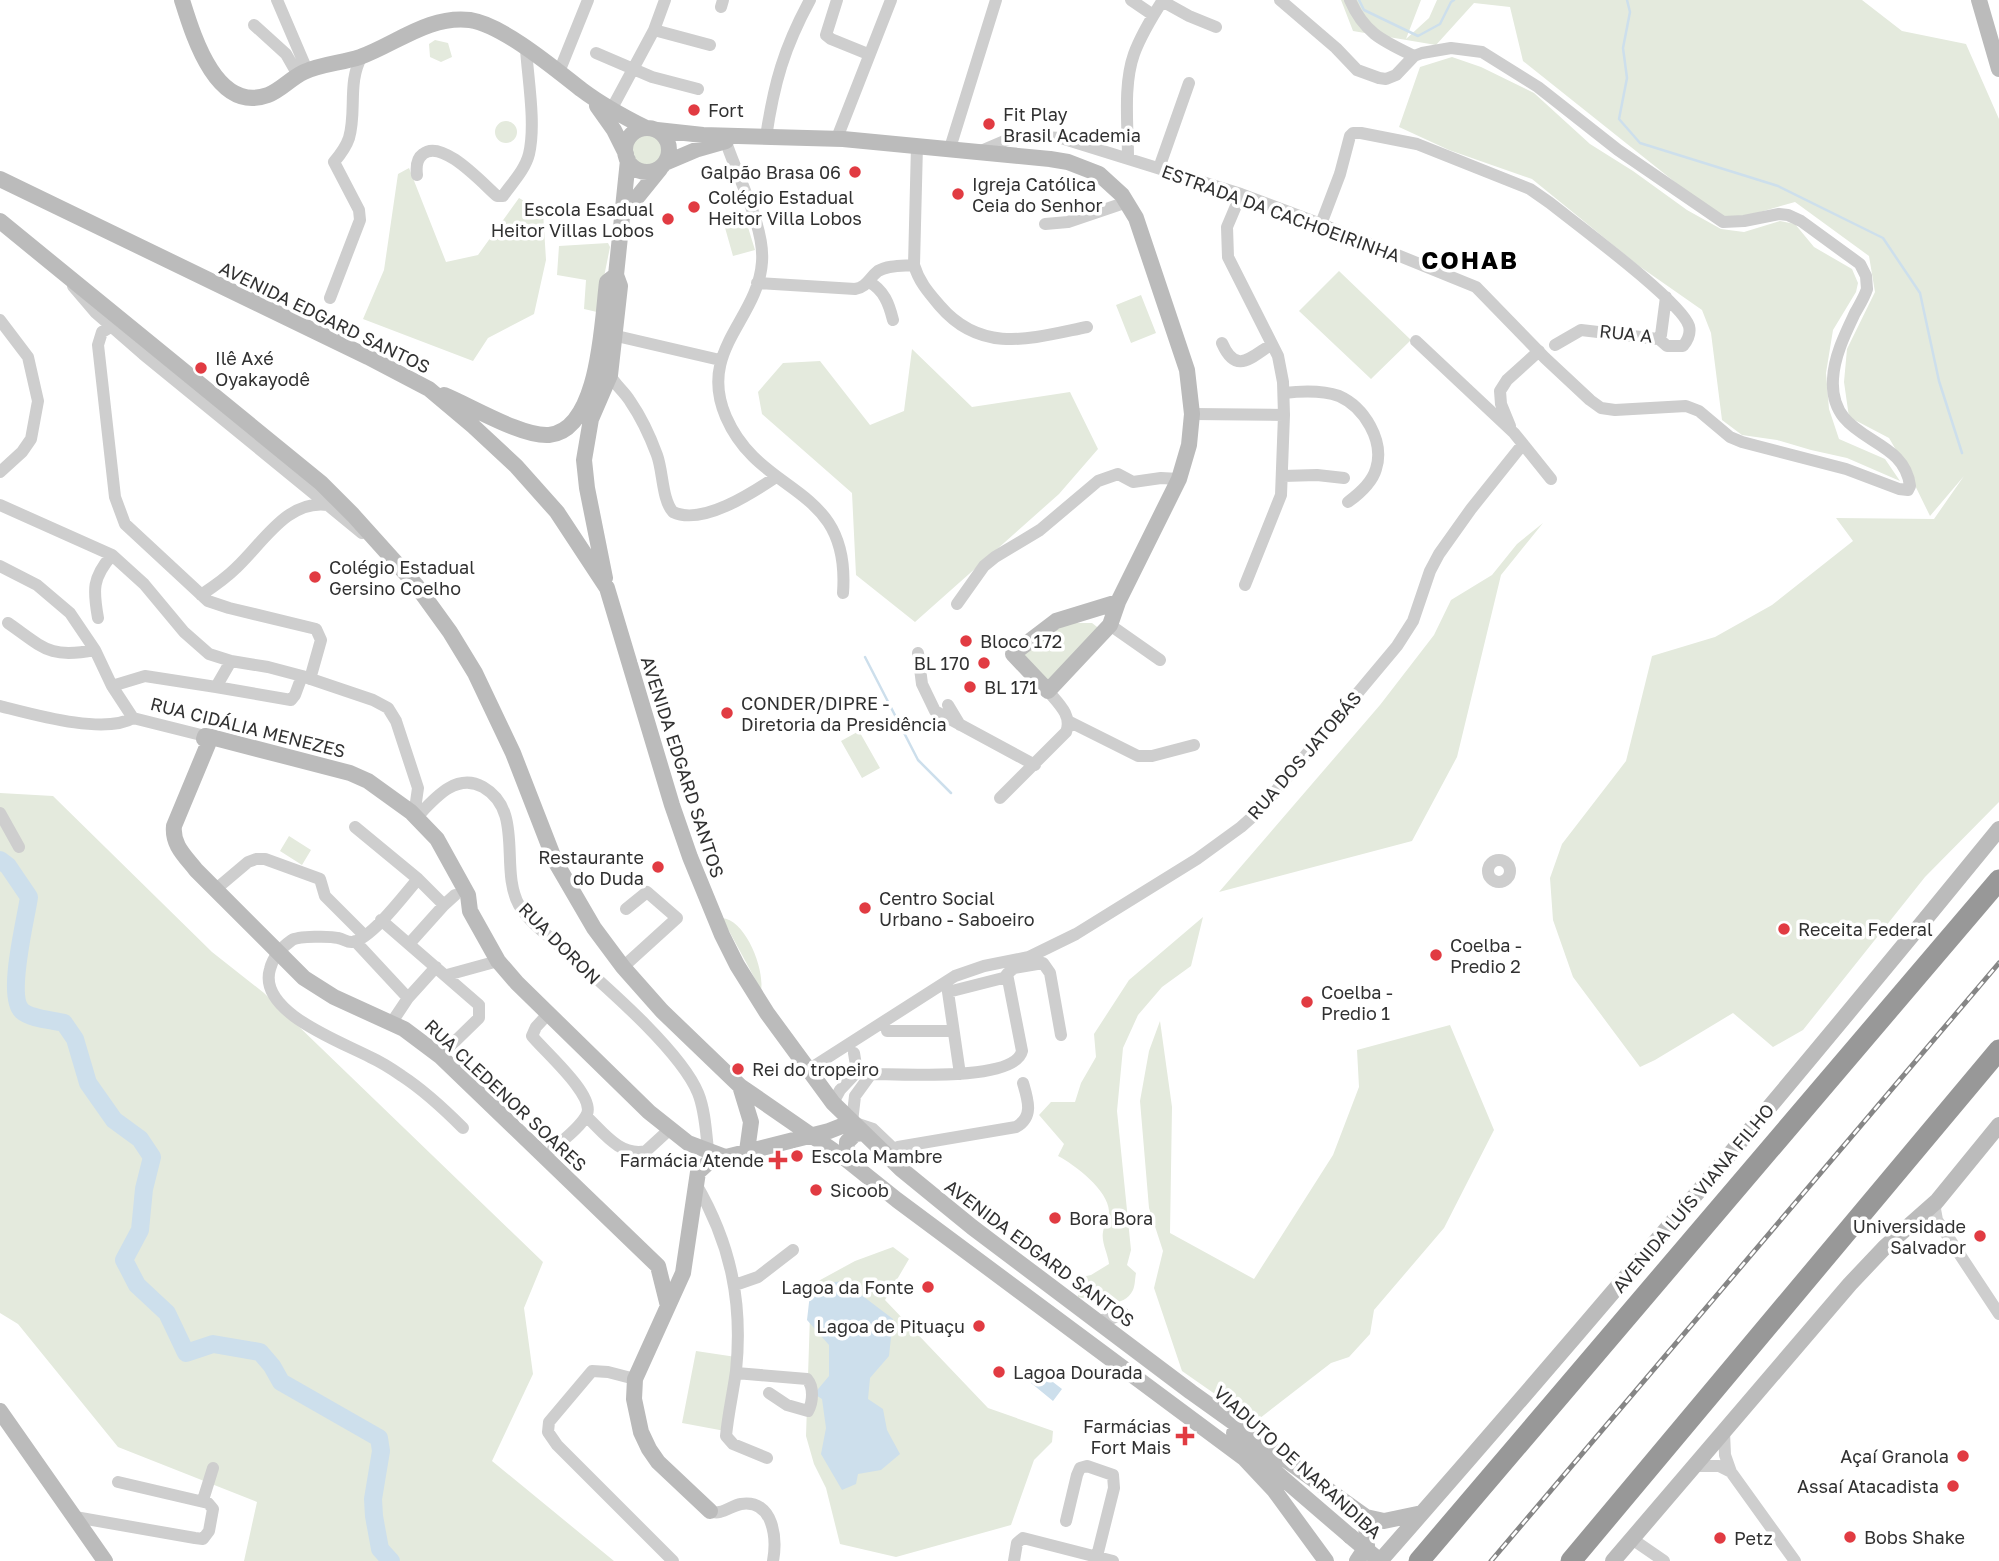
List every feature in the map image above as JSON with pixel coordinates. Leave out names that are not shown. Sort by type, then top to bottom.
[{"type":"highway","name":"AVENIDA LUÍS VIANA FILHO","points":[[1419,1561],[1999,880]]},
{"type":"highway","points":[[1571,1561],[1999,1050]]},
{"type":"main road","points":[[182,0],[200,50],[214,76],[231,91],[254,97],[267,95],[303,73],[362,56],[422,28],[459,20],[485,24],[526,49],[611,110],[666,139],[670,151],[664,165],[622,216]]},
{"type":"main road","points":[[1979,0],[1999,69]]},
{"type":"main road","points":[[584,91],[608,120],[627,157],[637,170],[650,172],[725,139]]},
{"type":"main road","points":[[607,587],[586,488],[584,460],[620,286],[616,275],[628,140],[632,134],[651,129],[725,139],[759,136],[837,138],[1050,159],[1085,168],[1112,184],[1127,202],[1142,234],[1184,360],[1192,414],[1186,457],[1179,479],[1118,602],[1110,625],[1048,691],[1013,654],[1056,621],[1118,602]]},
{"type":"main road","name":"AVENIDA EDGARD SANTOS","points":[[0,179],[429,389],[473,426],[541,492],[607,587],[672,805],[712,913],[737,965],[767,1013],[833,1103],[972,1227],[1191,1392],[1366,1517]]},
{"type":"main road","points":[[0,221],[321,483],[428,600],[475,673],[513,752],[555,861],[594,928],[662,1011],[740,1086],[847,1160],[1244,1458],[1274,1490],[1326,1561]]},
{"type":"main road","points":[[429,389],[518,429],[550,435],[560,432],[577,420],[603,374]]},
{"type":"main road","name":"RUA CLEDENOR SOARES","points":[[208,736],[174,826],[174,838],[189,861],[291,967],[318,989],[392,1022],[440,1056],[658,1266]]},
{"type":"main road","name":"RUA CIDÁLIA MENEZES","points":[[208,736],[350,773],[368,781],[414,815],[437,839],[468,895],[470,911],[498,961],[548,1014],[649,1112],[688,1143],[724,1157]]},
{"type":"main road","name":"AVENIDA LUÍS VIANA FILHO","points":[[1380,1561],[1570,1345],[1720,1168],[1999,830]]},
{"type":"main road","name":"RUA CIDÁLIA MENEZES","points":[[454,873],[450,900],[470,911]]},
{"type":"main road","points":[[740,1086],[758,1149]]},
{"type":"main road","points":[[758,1149],[757,1120],[765,1103]]},
{"type":"main road","points":[[697,1178],[710,1161],[758,1149],[816,1130],[829,1123],[833,1103]]},
{"type":"main road","points":[[1613,1561],[1867,1265],[1937,1201],[1999,1125]]},
{"type":"main road","points":[[805,1132],[858,1128],[855,1135],[846,1142],[847,1160]]},
{"type":"main road","points":[[688,1143],[697,1178],[683,1273],[635,1379],[636,1414],[649,1449],[658,1462],[710,1511]]},
{"type":"main road","points":[[758,1149],[824,1146]]},
{"type":"main road","points":[[668,1306],[658,1266],[673,1260],[687,1248]]},
{"type":"main road","name":"VIADUTO DE NARANDIBA","points":[[1191,1392],[1279,1475],[1380,1561]]},
{"type":"main road","points":[[0,1411],[105,1561]]},
{"type":"main road","points":[[1357,1561],[1367,1546],[1366,1517],[1384,1521],[1422,1513]]},
{"type":"street","points":[[277,0],[303,73]]},
{"type":"street","points":[[559,72],[589,0]]},
{"type":"street","points":[[611,110],[654,30],[665,0]]},
{"type":"street","points":[[759,136],[782,59],[810,0]]},
{"type":"street","points":[[837,0],[826,35],[869,54]]},
{"type":"street","points":[[837,138],[891,0]]},
{"type":"street","points":[[950,148],[996,0]]},
{"type":"street","points":[[1131,0],[1153,15]]},
{"type":"street","name":"ESTRADA DA CACHOEIRINHA","points":[[981,151],[1009,139],[1042,135],[1061,138],[1241,194],[1476,287],[1539,351],[1601,408],[1615,410],[1686,406],[1699,411],[1730,437],[1742,442],[1846,469],[1905,491],[1910,486],[1906,470],[1890,452],[1847,422],[1837,407],[1834,395],[1836,362],[1867,289],[1866,276],[1860,264],[1801,221],[1788,215],[1723,222],[1618,150],[1538,87],[1482,52],[1451,48],[1414,56],[1396,75],[1386,79],[1357,70],[1280,0]]},
{"type":"street","points":[[1350,0],[1365,27],[1378,38],[1414,56]]},
{"type":"street","points":[[1128,158],[1130,74],[1135,53],[1153,15],[1163,1],[1216,27]]},
{"type":"street","points":[[254,25],[303,73]]},
{"type":"street","points":[[654,30],[710,45]]},
{"type":"street","points":[[417,175],[417,162],[424,152],[444,152],[497,196],[503,196],[522,170],[529,155],[530,101],[526,49]]},
{"type":"street","points":[[596,53],[652,77],[698,89]]},
{"type":"street","points":[[330,298],[360,220],[359,211],[334,162],[349,138],[355,73],[362,56]]},
{"type":"street","points":[[1159,168],[1189,83]]},
{"type":"street","points":[[1321,224],[1353,133],[1417,144],[1530,188],[1667,297],[1685,318],[1689,328],[1688,340],[1683,346],[1667,346],[1659,339]]},
{"type":"street","points":[[725,139],[761,244],[761,271],[720,360],[720,399],[726,417],[742,445],[776,477],[812,504],[834,529],[843,556],[843,593]]},
{"type":"street","points":[[917,145],[914,265],[921,282],[944,312],[960,325],[986,336],[1008,341],[1087,327]]},
{"type":"street","points":[[1241,194],[1227,227],[1228,257],[1282,368],[1284,393],[1283,476],[1277,509],[1245,585]]},
{"type":"street","points":[[1045,224],[1068,222],[1127,202]]},
{"type":"street","points":[[757,283],[855,289],[865,286],[883,269],[914,265]]},
{"type":"street","points":[[69,276],[78,294],[112,326],[236,431],[377,543]]},
{"type":"street","points":[[869,282],[877,286],[885,296],[893,320]]},
{"type":"street","name":"RUA A","points":[[1555,345],[1581,330],[1659,339],[1667,297]]},
{"type":"street","points":[[0,320],[28,357],[38,401],[34,428],[27,446],[0,472]]},
{"type":"street","points":[[112,326],[102,332],[99,345],[117,507],[125,524],[208,601],[316,629],[321,640],[306,678],[291,700],[145,676],[112,686]]},
{"type":"street","points":[[608,334],[720,360]]},
{"type":"street","points":[[1416,341],[1514,433],[1551,480]]},
{"type":"street","points":[[1222,343],[1227,355],[1238,362],[1245,361],[1272,344]]},
{"type":"street","points":[[1514,433],[1501,404],[1500,391],[1507,380],[1539,351]]},
{"type":"street","points":[[603,374],[632,402],[661,467],[667,503],[673,512],[685,516],[708,512],[740,499],[776,477]]},
{"type":"street","points":[[1284,393],[1310,392],[1337,396],[1354,406],[1367,419],[1375,438],[1378,464],[1368,484],[1348,502]]},
{"type":"street","points":[[1192,414],[1284,415]]},
{"type":"street","name":"RUA DOS JATOBÁS","points":[[808,1070],[955,976],[984,966],[1028,957],[1076,934],[1166,879],[1241,827],[1259,811],[1402,639],[1413,621],[1430,571],[1439,554],[1471,509],[1524,444]]},
{"type":"street","points":[[957,604],[984,566],[1040,530],[1098,481],[1113,474],[1122,475],[1133,482],[1170,477],[1179,479]]},
{"type":"street","points":[[1283,476],[1317,475],[1344,478]]},
{"type":"street","points":[[201,595],[234,571],[289,515],[310,504],[328,505]]},
{"type":"street","points":[[0,505],[112,555],[144,584],[166,613],[209,654],[306,678],[373,700],[388,708],[396,721],[418,788],[431,802]]},
{"type":"street","points":[[99,618],[94,599],[95,580],[112,555]]},
{"type":"street","name":"RUA CIDÁLIA MENEZES","points":[[0,566],[37,585],[70,613],[95,650],[112,686],[132,718],[208,736]]},
{"type":"street","points":[[8,623],[49,652],[66,654],[95,650]]},
{"type":"street","points":[[1110,625],[1160,660]]},
{"type":"street","points":[[918,653],[922,684],[934,711],[1035,765]]},
{"type":"street","points":[[216,687],[230,661]]},
{"type":"street","points":[[1048,691],[1070,722],[1138,756],[1152,757],[1194,745]]},
{"type":"street","points":[[948,705],[960,726]]},
{"type":"street","points":[[0,706],[86,724],[118,725],[132,718]]},
{"type":"street","points":[[1000,798],[1063,737],[1070,722]]},
{"type":"street","name":"RUA DORON","points":[[414,815],[459,782],[470,782],[483,787],[501,804],[507,822],[512,884],[519,905],[636,1018],[684,1069],[699,1095],[708,1150]]},
{"type":"street","points":[[414,815],[418,788]]},
{"type":"street","points":[[0,813],[19,848]]},
{"type":"street","points":[[355,827],[418,879],[450,900],[409,944]]},
{"type":"street","points":[[216,889],[248,862],[265,859],[320,879],[325,895],[408,998]]},
{"type":"street","points":[[418,879],[381,920],[351,943],[331,936],[301,936],[290,941],[278,953],[268,974],[269,985],[278,1002],[322,1034],[373,1058],[404,1077],[441,1106],[463,1128]]},
{"type":"street","points":[[625,964],[677,918],[647,892],[626,909]]},
{"type":"street","points":[[381,920],[475,1000],[481,1013],[480,1018],[440,1056]]},
{"type":"street","points":[[447,975],[498,961]]},
{"type":"street","points":[[857,1072],[960,1074],[999,1069],[1020,1058],[1021,1041],[1007,977],[1009,971],[1014,968],[1046,965],[1050,973],[1061,1035]]},
{"type":"street","points":[[392,1022],[408,998],[436,967]]},
{"type":"street","points":[[960,1074],[948,992],[1007,977]]},
{"type":"street","points":[[548,1014],[536,1027],[533,1036],[580,1091],[588,1107],[586,1116],[553,1149]]},
{"type":"street","points":[[887,1031],[953,1031]]},
{"type":"street","points":[[854,1053],[857,1072]]},
{"type":"street","points":[[833,1103],[840,1090],[857,1072]]},
{"type":"street","points":[[858,1128],[855,1096],[871,1074]]},
{"type":"street","points":[[892,1153],[1022,1124],[1028,1115],[1023,1083]]},
{"type":"street","points":[[586,1116],[616,1145],[630,1151],[646,1151],[670,1129]]},
{"type":"street","points":[[697,1178],[717,1227],[735,1285],[739,1316],[736,1373],[727,1439],[767,1458]]},
{"type":"street","points":[[1937,1201],[1935,1215],[1941,1226],[1999,1314]]},
{"type":"street","points":[[1915,1221],[1941,1226]]},
{"type":"street","points":[[735,1285],[758,1277],[793,1250]]},
{"type":"street","points":[[1097,1321],[1123,1313]]},
{"type":"street","points":[[635,1379],[592,1371],[549,1422],[548,1429],[551,1437],[570,1460],[673,1561]]},
{"type":"street","points":[[736,1373],[807,1379],[811,1387],[811,1405],[808,1411],[800,1410],[769,1393]]},
{"type":"street","points":[[1724,1433],[1724,1455],[1731,1472],[1795,1561]]},
{"type":"street","points":[[1066,1521],[1080,1468],[1087,1466],[1113,1475],[1114,1488],[1097,1556]]},
{"type":"street","points":[[1695,1466],[1720,1466],[1731,1472]]},
{"type":"street","points":[[203,1500],[213,1468]]},
{"type":"street","points":[[75,1517],[203,1539],[209,1531],[213,1509],[203,1500],[118,1482]]},
{"type":"street","points":[[710,1511],[720,1513],[745,1504],[755,1505],[763,1510],[774,1526],[773,1561]]},
{"type":"street","points":[[1014,1561],[1019,1540],[1028,1539],[1113,1561]]},
{"type":"street","points":[[1632,1539],[1664,1561]]},
{"type":"shaded area","points":[[1341,0],[1421,0],[1406,39],[1429,18],[1437,0],[1862,0],[1902,31],[1966,44],[1999,119],[1999,802],[1925,877],[1803,1030],[1773,1047],[1733,1013],[1640,1067],[1573,977],[1553,920],[1550,878],[1562,844],[1626,761],[1652,656],[1715,637],[1772,605],[1853,541],[1836,518],[1934,519],[1964,476],[1930,516],[1889,438],[1849,417],[1844,382],[1847,349],[1875,292],[1869,256],[1795,202],[1725,222],[1523,61],[1510,7],[1474,3],[1436,45],[1353,31]]},
{"type":"shaded area","points":[[435,40],[448,43],[452,57],[441,62],[430,57],[429,44]]},
{"type":"shaded area","points":[[1452,57],[1481,67],[1534,93],[1590,144],[1687,210],[1721,229],[1744,232],[1780,221],[1795,224],[1814,247],[1852,269],[1858,283],[1856,292],[1833,330],[1826,373],[1829,409],[1839,439],[1885,459],[1900,481],[1847,458],[1777,440],[1742,435],[1722,420],[1711,333],[1702,310],[1639,266],[1532,179],[1449,150],[1399,127],[1420,67]]},
{"type":"shaded area","points":[[506,121],[514,124],[517,132],[514,140],[506,143],[498,140],[495,132],[498,124]]},
{"type":"shaded area","points":[[646,134],[657,139],[662,150],[657,161],[646,166],[635,161],[630,150],[635,139]]},
{"type":"shaded area","points":[[409,168],[446,262],[478,255],[519,198],[543,212],[546,260],[534,314],[488,338],[473,361],[363,319],[384,270],[398,174]]},
{"type":"shaded area","points":[[743,211],[755,250],[733,256],[722,217]]},
{"type":"shaded area","points":[[608,243],[610,247],[597,312],[584,309],[586,280],[557,275],[559,246]]},
{"type":"shaded area","points":[[1339,271],[1411,340],[1371,379],[1299,311]]},
{"type":"shaded area","points":[[1141,295],[1156,333],[1131,343],[1116,305]]},
{"type":"shaded area","points":[[912,349],[972,407],[1070,392],[1098,449],[1059,494],[915,622],[856,575],[852,493],[762,414],[758,392],[783,363],[820,361],[870,425],[904,411]]},
{"type":"shaded area","points":[[1543,523],[1501,575],[1457,757],[1412,841],[1219,892],[1380,705],[1434,635],[1451,600],[1492,575],[1517,544]]},
{"type":"shaded area","points":[[1067,623],[1092,623],[1101,630],[1045,683],[1023,657],[1026,651]]},
{"type":"shaded area","points":[[859,731],[880,768],[862,778],[841,741]]},
{"type":"shaded area","points":[[0,793],[53,796],[212,952],[264,993],[543,1262],[524,1308],[533,1374],[492,1461],[614,1561],[244,1561],[257,1502],[118,1447],[18,1324],[0,1313]]},
{"type":"shaded area","points":[[289,836],[311,850],[302,865],[280,851]]},
{"type":"shaded area","points":[[1203,917],[1191,966],[1162,987],[1138,1015],[1123,1048],[1117,1111],[1131,1250],[1127,1265],[1136,1273],[1134,1288],[1128,1296],[1115,1302],[1078,1297],[1077,1278],[1091,1275],[1109,1264],[1103,1236],[1109,1211],[1097,1187],[1073,1165],[1058,1156],[1064,1144],[1039,1115],[1051,1102],[1075,1102],[1081,1083],[1096,1057],[1094,1034],[1129,980]]},
{"type":"shaded area","points":[[722,918],[738,927],[752,946],[760,970],[761,990]]},
{"type":"shaded area","points":[[1160,1021],[1172,1107],[1170,1233],[1254,1279],[1333,1155],[1359,1087],[1357,1050],[1450,1025],[1494,1130],[1444,1228],[1374,1310],[1370,1334],[1349,1357],[1331,1363],[1255,1422],[1182,1371],[1154,1288],[1163,1251],[1149,1208],[1140,1101],[1149,1051]]},
{"type":"shaded area","points":[[893,1247],[909,1259],[885,1300],[988,1408],[1053,1431],[1052,1442],[1034,1460],[1011,1525],[896,1557],[840,1544],[826,1488],[814,1464],[806,1436],[811,1285],[855,1261]]},
{"type":"shaded area","points":[[696,1351],[736,1357],[725,1431],[682,1423]]},
{"type":"water","points":[[843,1281],[893,1319],[889,1356],[870,1378],[868,1399],[883,1409],[887,1430],[900,1454],[881,1470],[858,1474],[856,1484],[842,1490],[821,1454],[826,1428],[822,1399],[814,1394],[829,1376],[829,1345],[807,1320],[811,1285]]},
{"type":"water","points":[[1040,1372],[1062,1389],[1053,1401],[1031,1383]]},
{"type":"waterway","points":[[1359,0],[1364,10],[1418,36],[1440,24],[1454,0]]},
{"type":"waterway","points":[[1627,0],[1630,12],[1623,48],[1627,78],[1619,119],[1640,143],[1778,186],[1883,238],[1920,293],[1939,381],[1962,453]]},
{"type":"waterway","points":[[865,657],[918,760],[951,793]]},
{"type":"waterway","points":[[0,860],[8,866],[29,897],[16,974],[18,1003],[22,1011],[31,1016],[64,1023],[75,1039],[88,1083],[114,1120],[140,1139],[152,1157],[144,1189],[140,1230],[124,1260],[137,1285],[167,1313],[186,1353],[213,1344],[260,1352],[281,1382],[379,1438],[381,1451],[373,1499],[374,1516],[380,1549],[391,1561]]},
{"type":"railway","points":[[1491,1561],[1999,963]]},
{"type":"place","name":"Fort","points":[[694,110]]},
{"type":"place","name":"Fit Play Brasil Academia","points":[[989,124]]},
{"type":"place","name":"Galpão Brasa 06","points":[[855,172]]},
{"type":"place","name":"Igreja Católica Ceia do Senhor","points":[[958,194]]},
{"type":"place","name":"Colégio Estadual Heitor Villa Lobos","points":[[694,207]]},
{"type":"place","name":"Escola Esadual Heitor Villas Lobos","points":[[668,219]]},
{"type":"place","name":"Ilê Axé Oyakayodê","points":[[201,368]]},
{"type":"place","name":"Colégio Estadual Gersino Coelho","points":[[315,577]]},
{"type":"place","name":"Bloco 172","points":[[966,641]]},
{"type":"place","name":"BL 170","points":[[984,663]]},
{"type":"place","name":"BL 171","points":[[970,687]]},
{"type":"place","name":"CONDER/DIPRE - Diretoria da Presidência","points":[[727,713]]},
{"type":"place","name":"Restaurante do Duda","points":[[658,867]]},
{"type":"place","name":"Centro Social Urbano - Saboeiro","points":[[865,908]]},
{"type":"place","name":"Receita Federal","points":[[1784,929]]},
{"type":"place","name":"Coelba - Predio 2","points":[[1436,955]]},
{"type":"place","name":"Coelba - Predio 1","points":[[1307,1002]]},
{"type":"place","name":"Rei do tropeiro","points":[[738,1069]]},
{"type":"place","name":"Escola Mambre","points":[[797,1156]]},
{"type":"place","name":"Farmácia Atende","points":[[778,1160]]},
{"type":"place","name":"Sicoob","points":[[816,1190]]},
{"type":"place","name":"Bora Bora","points":[[1055,1218]]},
{"type":"place","name":"Universidade Salvador","points":[[1980,1236]]},
{"type":"place","name":"Lagoa da Fonte","points":[[928,1287]]},
{"type":"place","name":"Lagoa de Pituaçu","points":[[979,1326]]},
{"type":"place","name":"Lagoa Dourada","points":[[999,1372]]},
{"type":"place","name":"Farmácias Fort Mais","points":[[1185,1436]]},
{"type":"place","name":"Açaí Granola","points":[[1963,1456]]},
{"type":"place","name":"Assaí Atacadista","points":[[1953,1486]]},
{"type":"place","name":"Bobs Shake","points":[[1850,1537]]},
{"type":"place","name":"Petz","points":[[1720,1538]]},
{"type":"district","name":"COHAB","points":[[1470,259]]}]
